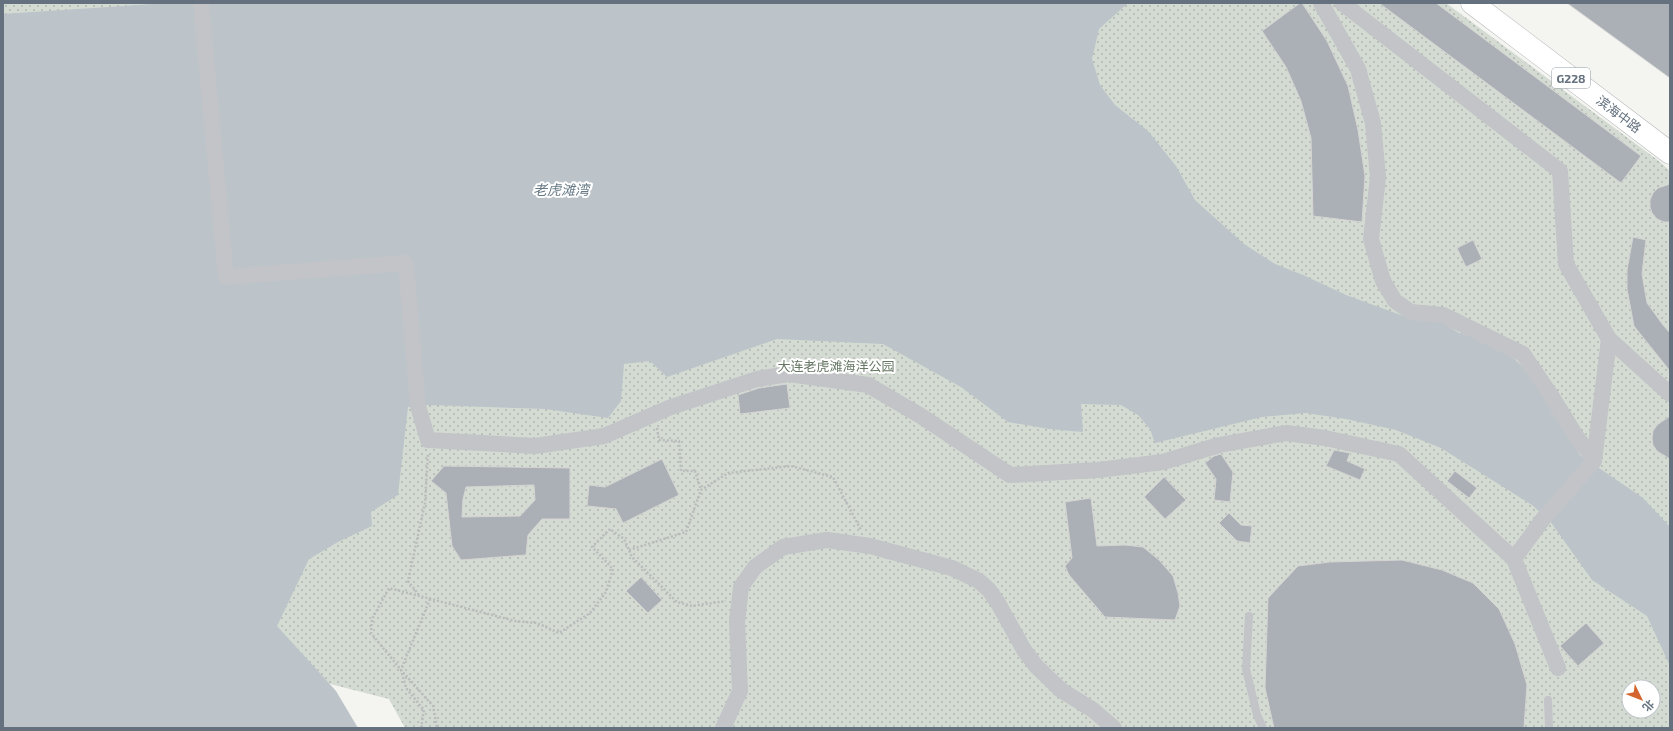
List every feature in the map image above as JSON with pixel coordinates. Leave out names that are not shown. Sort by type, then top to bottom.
[{"type":"highway","name":"滨海中路","points":[[1472,3],[1670,153]]},
{"type":"highway","name":"滨海中路","points":[[1496,3],[1670,136]]},
{"type":"street","points":[[201,3],[226,277],[406,263],[418,406],[428,440],[535,446],[604,436],[671,407],[757,379],[788,374],[868,385],[921,416],[1010,475],[1098,470],[1163,462],[1219,446],[1286,434],[1325,438],[1399,454],[1514,559],[1558,668]]},
{"type":"street","points":[[1321,3],[1358,69],[1373,123],[1378,177],[1371,239],[1383,282],[1395,301],[1412,312],[1443,315],[1523,354],[1578,439],[1594,459]]},
{"type":"street","points":[[1342,3],[1560,171],[1566,264],[1609,339],[1670,394]]},
{"type":"street","points":[[1514,559],[1543,519],[1594,459],[1609,339]]},
{"type":"street","points":[[723,728],[740,691],[737,622],[741,587],[755,567],[783,547],[827,540],[870,546],[952,568],[980,581],[989,590],[998,603],[1024,650],[1036,666],[1061,690],[1094,710],[1114,728]]},
{"type":"lane","points":[[1249,616],[1246,669],[1257,715],[1263,728]]},
{"type":"lane","points":[[1548,700],[1549,728]]},
{"type":"path","points":[[419,596],[408,581],[424,503],[428,440]]},
{"type":"path","points":[[629,550],[686,532],[701,490],[695,472],[681,471],[679,441],[659,440]]},
{"type":"path","points":[[701,490],[728,474],[791,466],[833,477],[870,546]]},
{"type":"path","points":[[439,728],[437,727],[433,706],[371,634],[372,619],[389,588],[515,621],[537,623],[559,633],[590,613],[606,592],[613,569],[592,547],[610,529],[624,539],[632,557],[677,602],[692,606],[727,601],[739,604]]},
{"type":"path","points":[[421,728],[424,710],[406,688],[401,670],[430,599]]},
{"type":"green space","name":"大连老虎滩海洋公园","points":[[3,3],[1446,3],[1659,161],[1670,171],[1670,728],[405,728],[389,699],[3,600]]},
{"type":"water","name":"老虎滩湾","points":[[168,3],[1128,3],[1099,29],[1092,59],[1100,85],[1115,105],[1148,131],[1176,166],[1195,200],[1244,244],[1275,264],[1346,295],[1409,318],[1439,320],[1459,333],[1484,340],[1503,348],[1527,371],[1580,455],[1643,498],[1670,527],[1670,666],[1647,616],[1592,580],[1550,521],[1532,505],[1441,448],[1396,430],[1346,419],[1306,413],[1262,417],[1155,443],[1150,429],[1138,415],[1121,405],[1081,404],[1083,432],[1049,429],[1008,422],[961,387],[883,344],[777,339],[667,377],[650,361],[624,364],[621,401],[608,418],[545,409],[428,405],[408,407],[398,495],[371,512],[372,526],[338,542],[309,559],[277,626],[336,691],[358,728],[3,728],[3,14]]},
{"type":"building","points":[[1302,3],[1327,41],[1348,86],[1358,130],[1365,176],[1362,222],[1313,216],[1311,138],[1301,101],[1286,67],[1262,31]]},
{"type":"building","points":[[1379,3],[1436,3],[1641,156],[1621,183]]},
{"type":"building","points":[[1567,3],[1670,3],[1670,78]]},
{"type":"building","points":[[1670,184],[1670,222],[1664,222],[1657,219],[1652,213],[1650,200],[1653,193],[1658,188]]},
{"type":"building","points":[[1633,237],[1646,240],[1642,274],[1647,303],[1670,333],[1670,371],[1634,326],[1627,289],[1627,270]]},
{"type":"building","points":[[1473,240],[1482,259],[1466,267],[1457,248]]},
{"type":"building","points":[[787,384],[790,408],[740,414],[738,395],[759,388]]},
{"type":"building","points":[[1670,416],[1670,459],[1657,451],[1653,445],[1652,438],[1653,431],[1657,425]]},
{"type":"building","points":[[1334,450],[1350,453],[1347,461],[1365,469],[1360,480],[1326,466]]},
{"type":"building","points":[[1221,454],[1233,472],[1230,502],[1214,500],[1216,479],[1205,463],[1214,456]]},
{"type":"building","points":[[662,459],[679,495],[623,523],[616,509],[587,506],[589,485],[605,487]]},
{"type":"building","points":[[444,466],[570,468],[570,519],[542,519],[528,535],[526,555],[461,560],[452,546],[446,493],[431,481]],"holes":[[[534,485],[535,500],[520,516],[462,517],[463,499],[466,487]]]},
{"type":"building","points":[[1455,471],[1477,488],[1469,498],[1447,481]]},
{"type":"building","points":[[1164,477],[1186,500],[1165,519],[1144,497]]},
{"type":"building","points":[[1091,498],[1097,546],[1125,545],[1143,547],[1159,560],[1173,576],[1180,606],[1175,620],[1105,617],[1069,575],[1065,566],[1072,558],[1065,502]]},
{"type":"building","points":[[1229,513],[1241,525],[1252,526],[1250,543],[1237,541],[1219,523]]},
{"type":"building","points":[[1402,560],[1442,570],[1473,583],[1499,609],[1515,644],[1527,685],[1524,728],[1274,728],[1265,688],[1268,598],[1298,566],[1330,562]]},
{"type":"building","points":[[641,577],[662,600],[648,613],[626,591]]},
{"type":"building","points":[[1586,623],[1604,643],[1578,666],[1560,646]]}]
